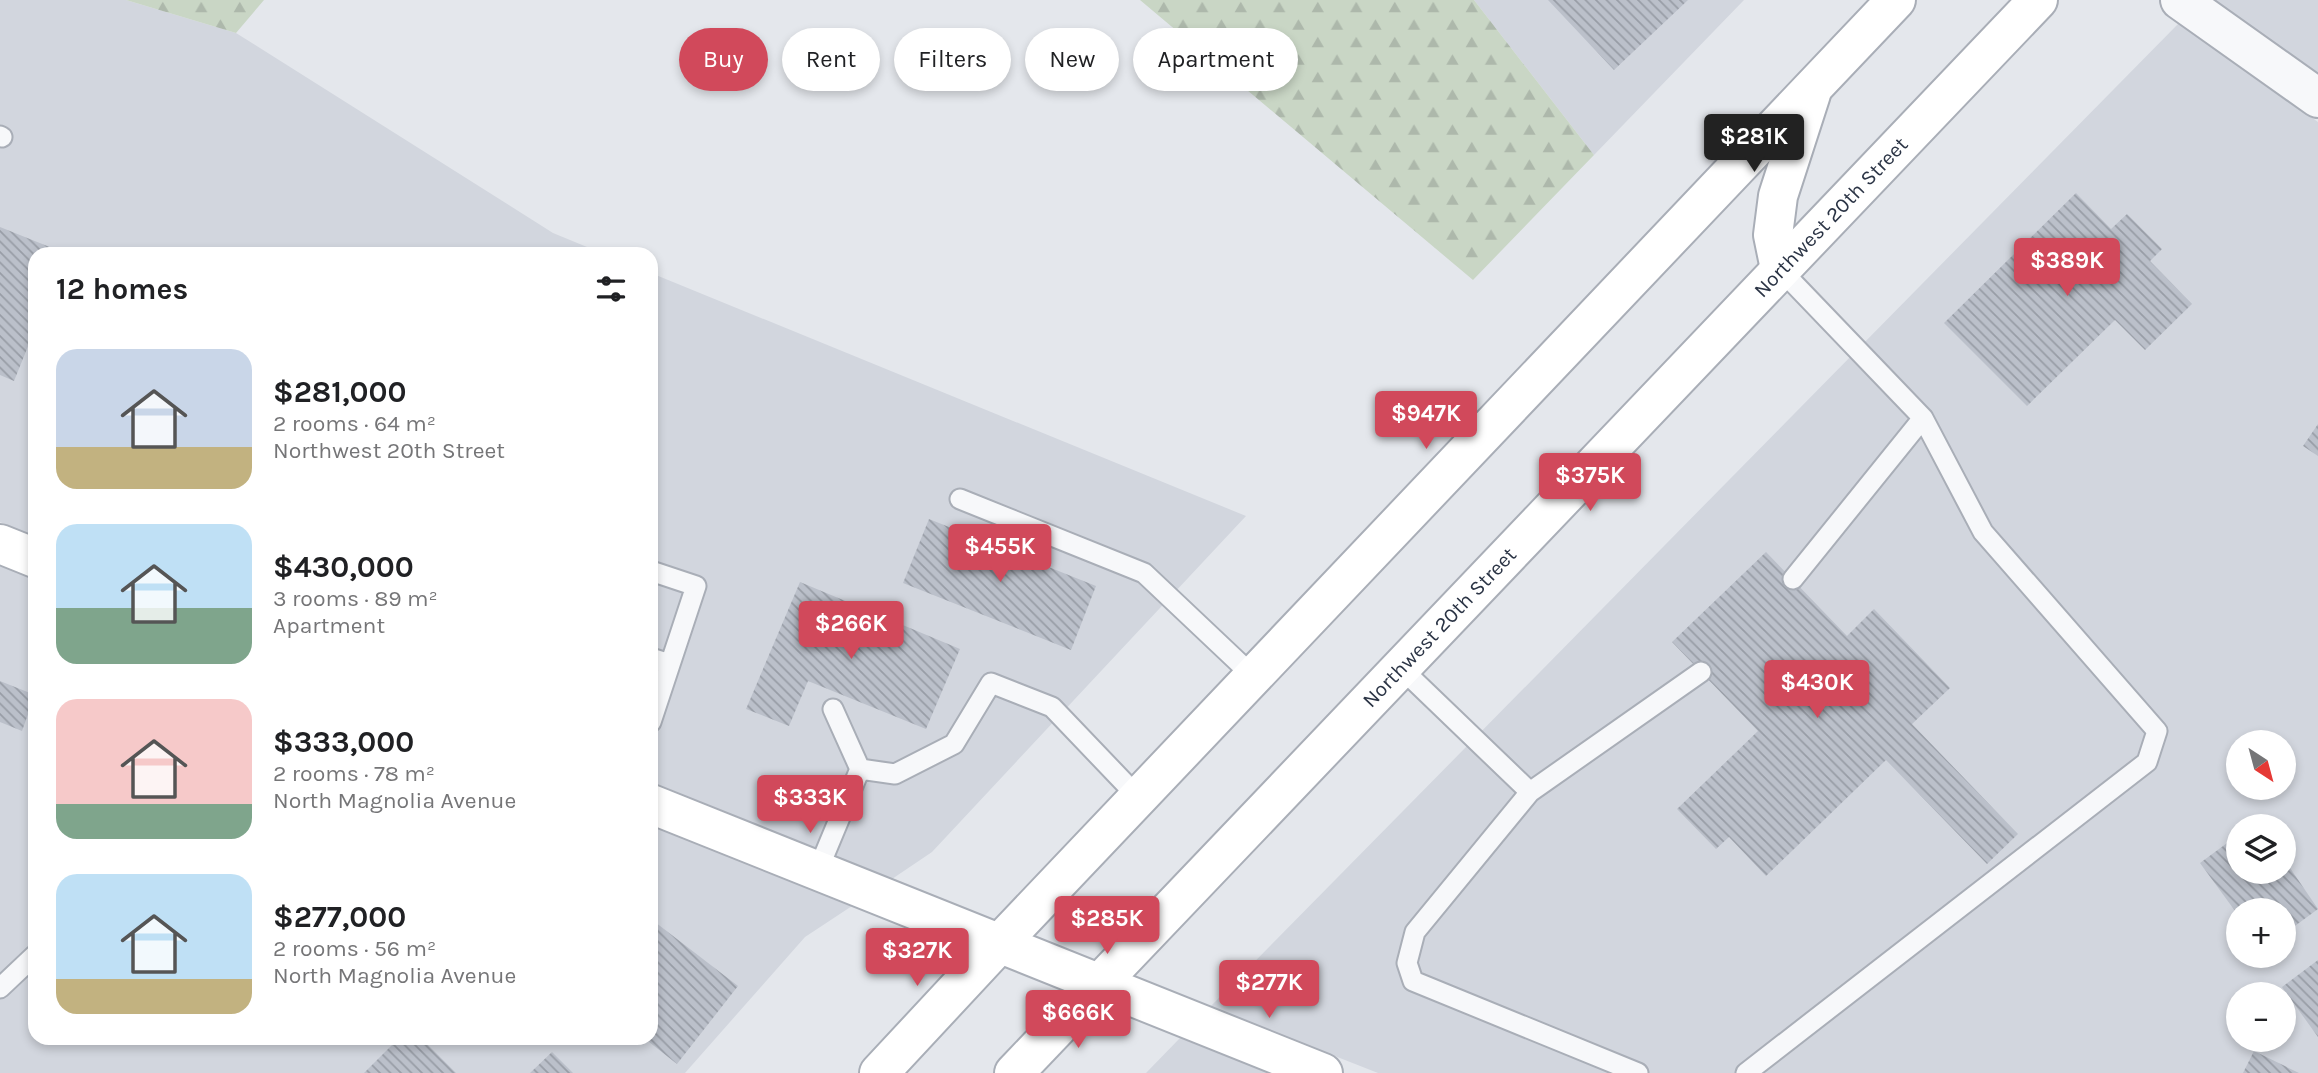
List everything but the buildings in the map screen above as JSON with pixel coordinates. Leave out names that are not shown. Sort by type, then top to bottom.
[{"type":"main road","points":[[879,1073],[1896,0]]},
{"type":"main road","name":"Northwest 20th Street","points":[[1014,1073],[2038,0]]},
{"type":"main road","points":[[1780,269],[1773,235],[1778,196],[1814,86]]},
{"type":"main road","points":[[0,544],[28,555]]},
{"type":"main road","points":[[658,807],[1323,1073]]},
{"type":"street","points":[[2180,0],[2318,98]]},
{"type":"lane","points":[[1746,1073],[2147,762],[2157,731],[1983,532],[1923,418],[1780,269]]},
{"type":"lane","points":[[1793,579],[1923,418]]},
{"type":"lane","points":[[960,499],[1144,573],[1253,676]]},
{"type":"lane","points":[[658,573],[696,586],[660,661]]},
{"type":"lane","points":[[1401,668],[1530,792]]},
{"type":"lane","points":[[1638,1073],[1413,981],[1407,963],[1415,932],[1530,792],[1701,672]]},
{"type":"lane","points":[[860,769],[895,774],[954,744],[991,683],[1052,707],[1138,797]]},
{"type":"lane","points":[[818,870],[860,769],[833,709]]},
{"type":"lane","points":[[0,989],[28,962]]},
{"type":"shaded area","points":[[0,0],[126,0],[236,33],[553,233],[587,247],[28,247],[28,533],[0,522]]},
{"type":"shaded area","points":[[1474,0],[1744,0],[1594,155]]},
{"type":"shaded area","points":[[2214,0],[2318,0],[2318,74]]},
{"type":"shaded area","points":[[2179,23],[2318,122],[2318,1073],[1378,1073],[1210,1007]]},
{"type":"shaded area","points":[[658,276],[1246,516],[932,852],[892,879],[658,785]]},
{"type":"shaded area","points":[[0,566],[28,577],[28,1045],[658,1045],[658,828],[852,906],[805,937],[685,1073],[0,1073]]},
{"type":"shaded area","points":[[1180,1038],[1269,1073],[1146,1073]]},
{"type":"green space","points":[[126,0],[264,0],[236,33]]},
{"type":"green space","points":[[1140,0],[1474,0],[1594,155],[1473,280],[1248,91],[1298,91],[1298,28],[1173,28]]}]
